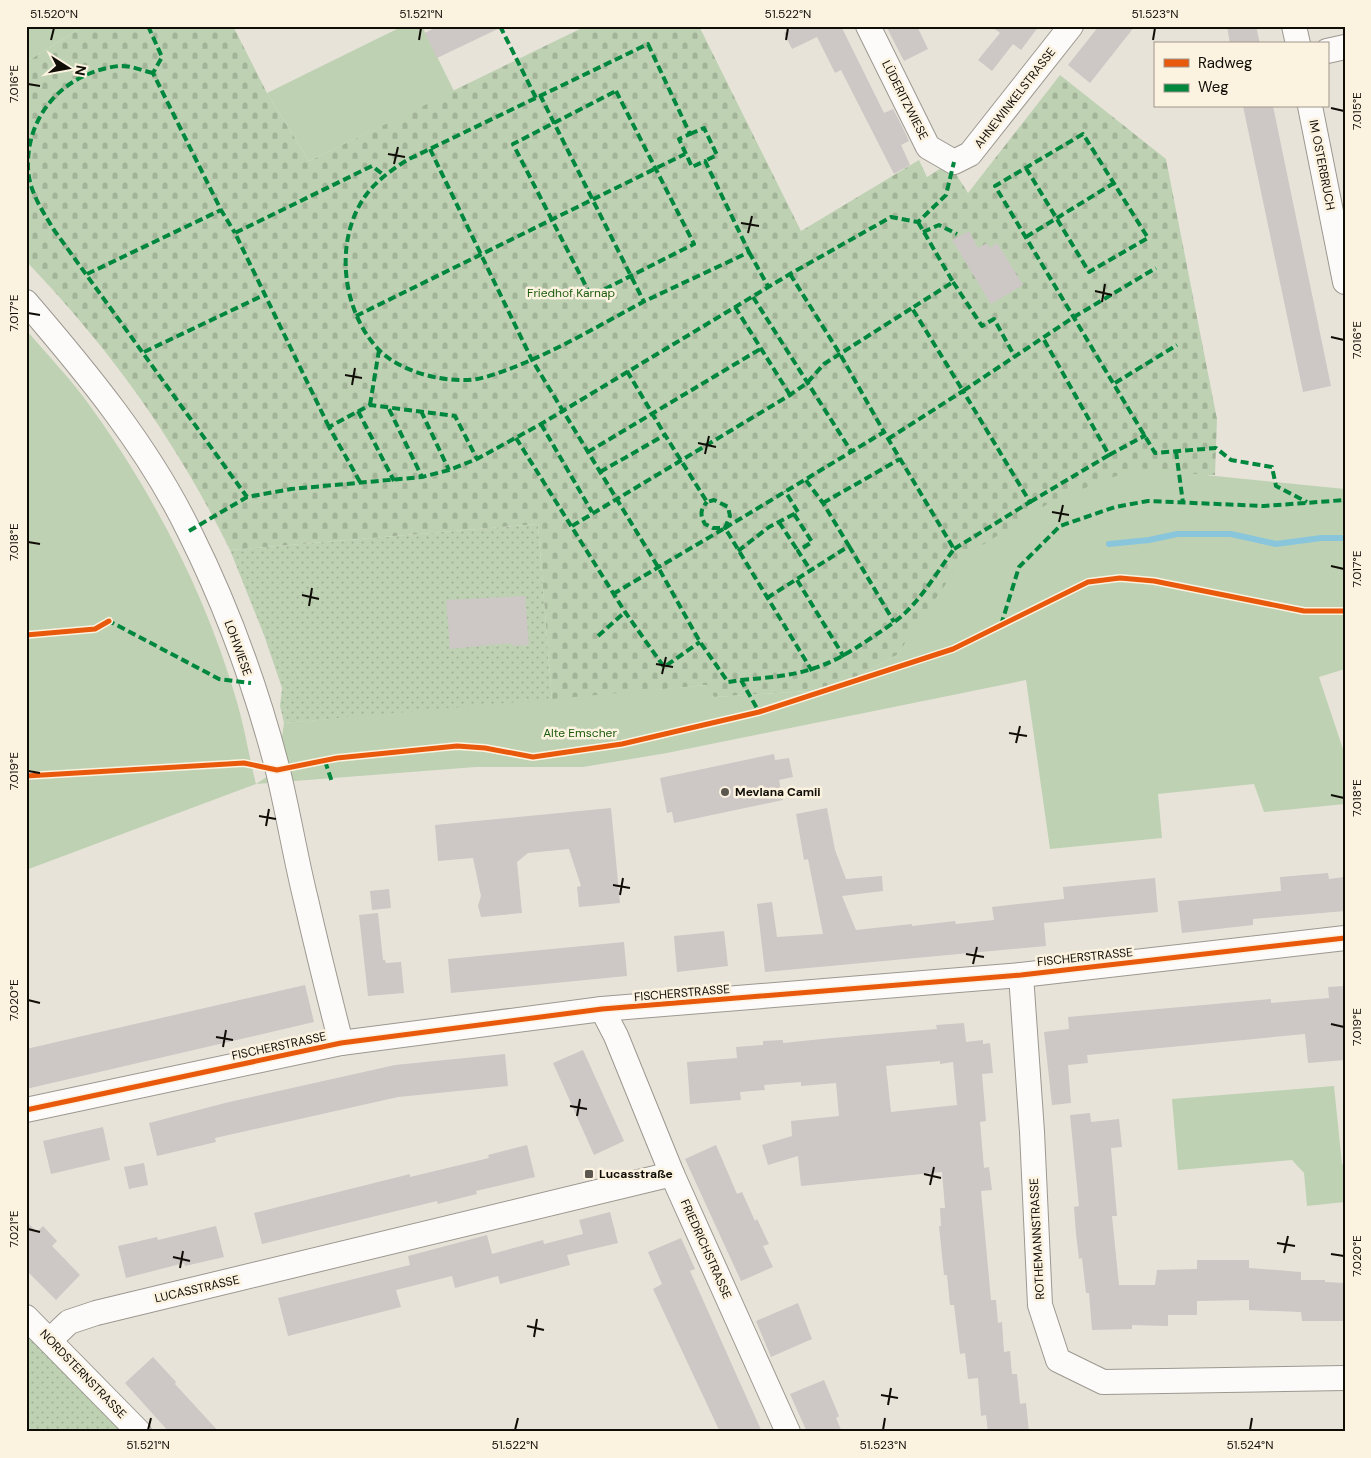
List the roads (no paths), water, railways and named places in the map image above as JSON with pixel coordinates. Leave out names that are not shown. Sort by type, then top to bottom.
[{"type":"street","name":"LÜDERITZWIESE","points":[[868,26],[928,147],[954,162]]},
{"type":"street","name":"AHNEWINKELSTRASSE","points":[[954,162],[970,154],[1071,26]]},
{"type":"street","points":[[1294,26],[1298,42]]},
{"type":"street","points":[[1328,51],[1345,47]]},
{"type":"street","name":"IM OSTERBRUCH","points":[[1310,108],[1345,282]]},
{"type":"street","name":"LOHWIESE","points":[[26,302],[91,381],[136,442],[190,531],[211,578],[239,650],[277,770],[341,1043]]},
{"type":"street","name":"FISCHERSTRASSE","points":[[26,1110],[341,1043],[602,1010],[1020,975],[1345,938]]},
{"type":"street","name":"ROTHEMANNSTRASSE","points":[[1020,975],[1032,1132],[1040,1305],[1058,1360],[1103,1382],[1345,1378]]},
{"type":"street","name":"FRIEDRICHSTRASSE","points":[[602,1010],[616,1036],[672,1174],[788,1432]]},
{"type":"street","name":"LUCASSTRASSE","points":[[50,1340],[69,1322],[96,1313],[672,1174]]},
{"type":"street","name":"NORDSTERNSTRASSE","points":[[26,1317],[138,1432]]},
{"type":"waterway","name":"Alte Emscher","points":[[1109,544],[1149,540],[1177,534],[1231,534],[1276,544],[1321,538],[1345,538]]},
{"type":"place","name":"Mevlana Camii","points":[[725,792]]},
{"type":"place","name":"Lucasstraße","points":[[589,1174]]},
{"type":"park label","name":"Friedhof Karnap","points":[[571,293]]}]
